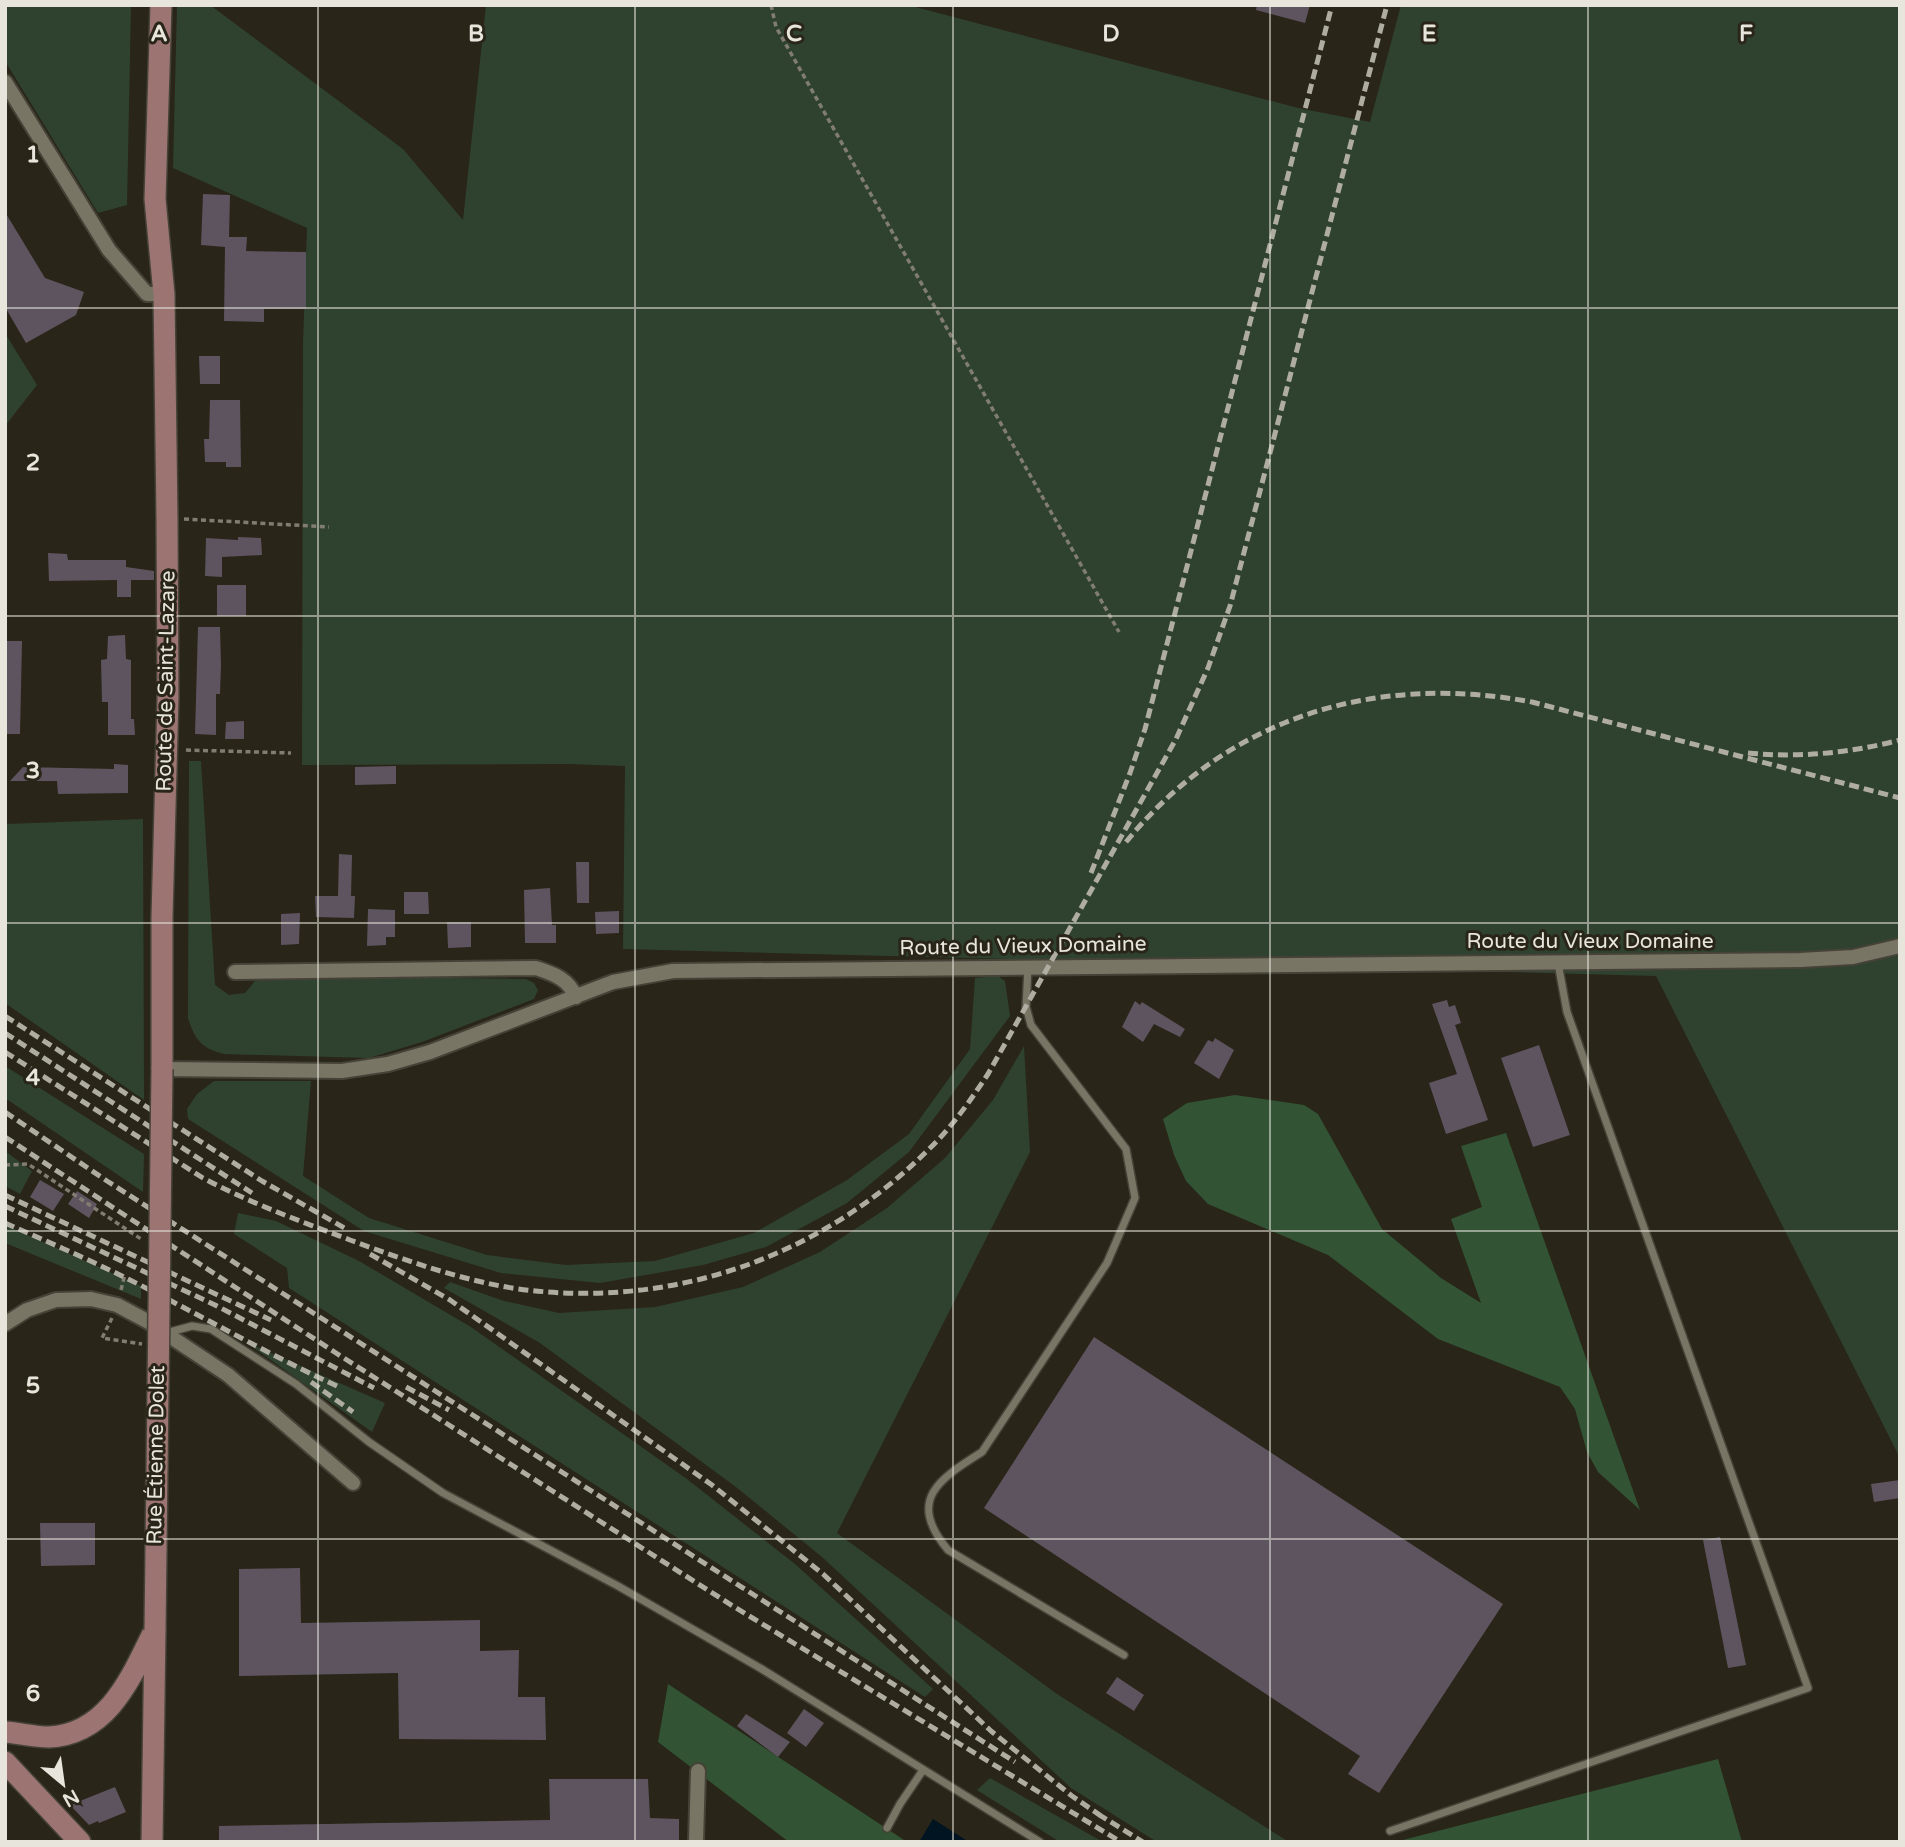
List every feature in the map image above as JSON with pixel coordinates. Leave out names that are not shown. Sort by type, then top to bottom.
[{"type":"main road","name":"Route de Saint-Lazare","points":[[161,5],[155,200],[164,294],[167,519],[162,1069]]},
{"type":"main road","name":"Rue Étienne Dolet","points":[[152,1842],[161,1340],[162,1069]]},
{"type":"main road","points":[[5,1732],[48,1737],[67,1734],[87,1726],[107,1711],[126,1687],[155,1630]]},
{"type":"main road","points":[[5,1762],[80,1842]]},
{"type":"street","points":[[5,82],[109,250],[147,293],[164,294]]},
{"type":"street","name":"Route du Vieux Domaine","points":[[162,1069],[342,1071],[388,1064],[430,1052],[613,982],[673,971],[1800,960],[1853,957],[1900,946]]},
{"type":"street","points":[[235,972],[536,968],[559,975],[576,996]]},
{"type":"street","points":[[5,1324],[41,1304],[74,1298],[117,1305],[161,1340],[228,1375],[353,1483]]},
{"type":"street","points":[[695,1842],[698,1771]]},
{"type":"lane","points":[[1390,1832],[1808,1688],[1567,1012],[1558,962]]},
{"type":"lane","points":[[1028,967],[1026,1007],[1031,1025],[1126,1149],[1135,1198],[1107,1263],[982,1452],[951,1472],[935,1487],[928,1512],[935,1534],[948,1550],[1124,1655]]},
{"type":"lane","points":[[161,1340],[192,1326],[211,1329],[296,1384],[369,1442],[443,1493],[618,1586],[736,1654],[1041,1842]]},
{"type":"lane","points":[[887,1828],[923,1770]]},
{"type":"path","points":[[771,5],[776,27],[1119,632]]},
{"type":"path","points":[[167,519],[329,527]]},
{"type":"path","points":[[167,749],[291,753]]},
{"type":"path","points":[[5,1165],[28,1164],[160,1252]]},
{"type":"path","points":[[102,1338],[161,1340]]},
{"type":"green space","points":[[5,5],[131,5],[127,205],[98,213],[5,61]]},
{"type":"green space","points":[[177,5],[210,5],[403,149],[463,220],[486,5],[908,5],[1298,108],[1370,122],[1401,5],[1900,5],[1900,1458],[1656,976],[623,949],[625,766],[302,765],[303,344],[307,228],[173,168]]},
{"type":"green space","points":[[5,333],[37,385],[5,426]]},
{"type":"green space","points":[[189,761],[201,761],[215,985],[229,995],[245,993],[255,981],[277,976],[526,979],[534,983],[538,990],[534,999],[422,1042],[369,1058],[224,1054],[204,1046],[193,1032],[188,1018]]},
{"type":"green space","points":[[143,819],[144,1100],[5,1003],[5,824]]},
{"type":"green space","points":[[998,976],[1005,981],[1010,1016],[909,1152],[847,1203],[766,1247],[703,1265],[600,1283],[501,1273],[364,1231],[188,1119],[187,1109],[197,1094],[214,1081],[311,1081],[303,1176],[369,1218],[487,1255],[566,1265],[655,1261],[754,1233],[847,1180],[909,1134],[970,1049],[975,978]]},
{"type":"green space","points":[[1024,1046],[1030,1152],[837,1533],[1057,1694],[1289,1842],[1157,1842],[1071,1788],[822,1557],[736,1487],[540,1343],[444,1288],[450,1282],[504,1301],[559,1313],[655,1307],[743,1287],[820,1252],[887,1208],[945,1158],[993,1100]]},
{"type":"green space","points":[[5,1066],[144,1154],[143,1192],[5,1098]]},
{"type":"green space","points":[[1235,1095],[1304,1105],[1318,1114],[1382,1229],[1441,1278],[1481,1303],[1451,1219],[1482,1207],[1461,1146],[1506,1133],[1640,1510],[1598,1472],[1587,1452],[1575,1409],[1560,1387],[1438,1339],[1328,1255],[1208,1204],[1186,1181],[1174,1155],[1163,1119],[1187,1103]]},
{"type":"green space","points":[[5,1151],[32,1171],[20,1194],[5,1186]]},
{"type":"green space","points":[[238,1213],[276,1221],[359,1261],[471,1327],[687,1479],[795,1564],[933,1689],[925,1697],[289,1288],[287,1268],[234,1234]]},
{"type":"green space","points":[[5,1225],[141,1286],[141,1299],[5,1243]]},
{"type":"green space","points":[[244,1341],[385,1403],[372,1432]]},
{"type":"green space","points":[[668,1684],[907,1842],[789,1842],[658,1742]]},
{"type":"green space","points":[[1718,1759],[1742,1842],[1395,1842]]},
{"type":"green space","points":[[990,1778],[1103,1842],[1060,1842],[977,1790]]},
{"type":"water","points":[[933,1819],[969,1842],[919,1842]]},
{"type":"building","points":[[1257,5],[1310,5],[1305,23],[1256,10]]},
{"type":"building","points":[[203,194],[230,195],[229,237],[247,237],[246,251],[306,252],[306,309],[264,309],[264,322],[224,321],[225,247],[201,245]]},
{"type":"building","points":[[5,212],[45,278],[84,292],[76,315],[26,343],[5,307]]},
{"type":"building","points":[[199,356],[220,356],[220,384],[200,384]]},
{"type":"building","points":[[210,400],[240,400],[241,467],[226,467],[226,462],[205,462],[204,439],[209,439]]},
{"type":"building","points":[[238,537],[261,538],[262,555],[222,557],[222,577],[205,576],[206,538],[238,540]]},
{"type":"building","points":[[48,553],[67,554],[68,560],[126,560],[126,567],[154,571],[154,580],[131,580],[131,597],[117,597],[117,580],[49,581]]},
{"type":"building","points":[[217,585],[246,585],[246,616],[217,616]]},
{"type":"building","points":[[198,627],[220,627],[220,694],[216,694],[216,735],[195,734]]},
{"type":"building","points":[[125,635],[126,659],[131,660],[131,719],[134,719],[135,735],[108,735],[108,702],[102,702],[101,660],[107,659],[108,636]]},
{"type":"building","points":[[5,641],[22,641],[20,734],[5,734]]},
{"type":"building","points":[[244,721],[244,739],[225,739],[226,722]]},
{"type":"building","points":[[114,764],[128,765],[128,793],[58,794],[57,781],[10,781],[23,767],[114,769]]},
{"type":"building","points":[[396,766],[396,784],[355,785],[355,767]]},
{"type":"building","points":[[339,854],[352,855],[351,896],[355,896],[354,918],[316,917],[315,896],[338,896]]},
{"type":"building","points":[[576,862],[589,862],[589,903],[577,903]]},
{"type":"building","points":[[550,888],[556,943],[525,943],[524,890]]},
{"type":"building","points":[[404,892],[428,892],[429,914],[404,914]]},
{"type":"building","points":[[368,909],[395,910],[395,937],[386,937],[386,945],[367,946]]},
{"type":"building","points":[[619,911],[619,933],[596,934],[595,912]]},
{"type":"building","points":[[300,913],[299,944],[281,945],[281,914]]},
{"type":"building","points":[[447,922],[471,922],[471,947],[448,948]]},
{"type":"building","points":[[1447,1000],[1449,1007],[1455,1005],[1461,1023],[1455,1025],[1488,1120],[1446,1134],[1429,1083],[1457,1074],[1432,1004]]},
{"type":"building","points":[[1135,1001],[1140,1005],[1142,1002],[1185,1029],[1180,1037],[1154,1024],[1143,1042],[1122,1027]]},
{"type":"building","points":[[1215,1038],[1234,1050],[1219,1079],[1194,1063],[1208,1040],[1213,1042]]},
{"type":"building","points":[[1539,1045],[1570,1135],[1533,1147],[1501,1058]]},
{"type":"building","points":[[40,1180],[64,1194],[53,1211],[30,1197]]},
{"type":"building","points":[[77,1191],[97,1204],[89,1218],[68,1204]]},
{"type":"building","points":[[1094,1337],[1503,1604],[1379,1793],[1348,1774],[1360,1756],[984,1508]]},
{"type":"building","points":[[1900,1480],[1900,1498],[1874,1502],[1871,1484]]},
{"type":"building","points":[[40,1523],[95,1523],[95,1565],[41,1566]]},
{"type":"building","points":[[1720,1537],[1746,1665],[1728,1668],[1703,1540]]},
{"type":"building","points":[[300,1568],[301,1623],[480,1620],[480,1651],[519,1650],[518,1697],[545,1697],[546,1740],[399,1739],[398,1673],[239,1676],[239,1569]]},
{"type":"building","points":[[1117,1677],[1144,1695],[1134,1711],[1106,1693]]},
{"type":"building","points":[[804,1709],[824,1723],[806,1747],[787,1733]]},
{"type":"building","points":[[746,1714],[790,1742],[778,1757],[737,1726]]},
{"type":"building","points":[[549,1779],[648,1779],[650,1818],[679,1819],[679,1842],[219,1842],[219,1826],[550,1820]]},
{"type":"building","points":[[115,1787],[126,1812],[99,1823],[98,1821],[89,1825],[70,1805]]},
{"type":"railway","points":[[1091,873],[1145,729],[1332,5]]},
{"type":"railway","points":[[5,1052],[203,1178],[239,1196],[410,1261],[450,1274],[512,1288],[570,1293],[627,1291],[683,1283],[737,1268],[790,1247],[839,1220],[886,1187],[945,1132],[988,1074],[1176,739],[1208,668],[1230,606],[1387,5]]},
{"type":"railway","points":[[1126,842],[1167,799],[1211,763],[1258,735],[1309,714],[1362,700],[1417,694],[1474,695],[1532,702],[1900,798]]},
{"type":"railway","points":[[1748,753],[1824,753],[1900,740]]},
{"type":"railway","points":[[5,1016],[262,1181],[348,1230]]},
{"type":"railway","points":[[5,1033],[252,1193]]},
{"type":"railway","points":[[5,1112],[107,1181],[1015,1762]]},
{"type":"railway","points":[[5,1137],[336,1353],[736,1608],[1121,1842]]},
{"type":"railway","points":[[5,1195],[271,1320]]},
{"type":"railway","points":[[5,1206],[215,1305],[374,1388]]},
{"type":"railway","points":[[5,1223],[154,1292],[339,1387]]},
{"type":"railway","points":[[370,1254],[450,1300],[712,1485],[823,1574],[991,1731],[1104,1818]]},
{"type":"railway","points":[[311,1382],[353,1412]]},
{"type":"railway","points":[[406,1387],[449,1410]]},
{"type":"railway","points":[[1098,1814],[1143,1842]]}]
